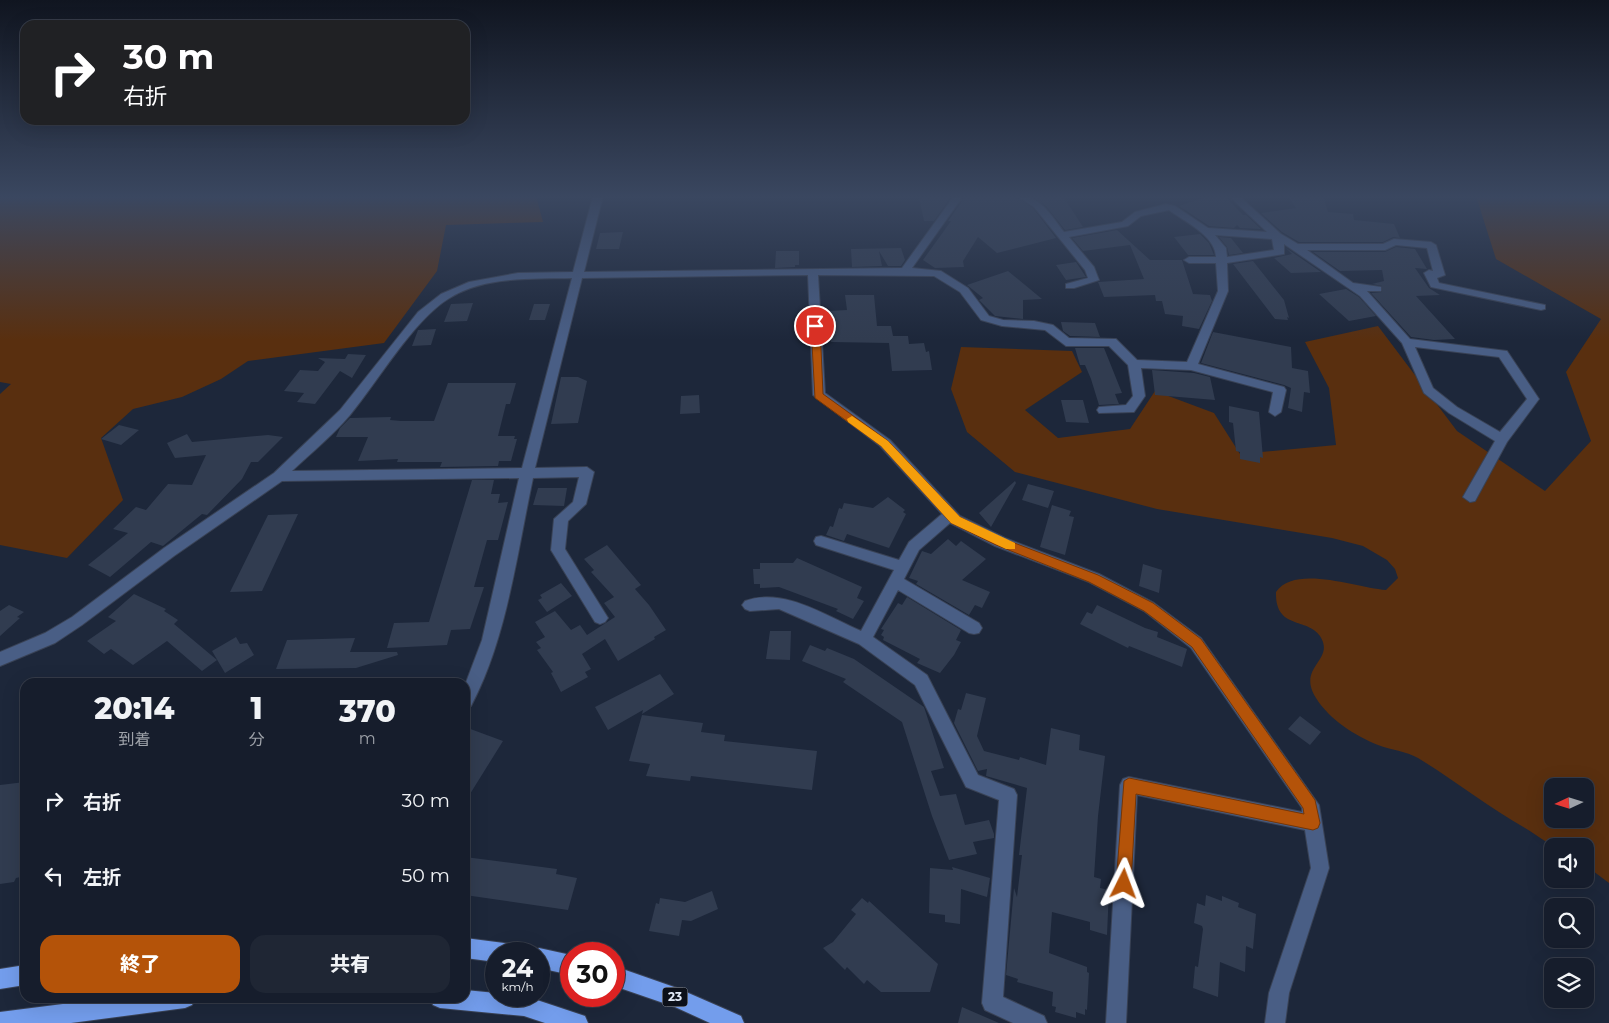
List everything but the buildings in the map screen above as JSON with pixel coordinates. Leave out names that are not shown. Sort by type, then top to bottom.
[{"type":"highway","points":[[470,949],[485,951]]},
{"type":"highway","points":[[0,979],[20,976]]},
{"type":"highway","name":"23","points":[[625,980],[677,998],[734,1023]]},
{"type":"highway","points":[[470,1001],[524,1006],[578,1023]]},
{"type":"highway","points":[[0,1022],[146,1003]]},
{"type":"street","points":[[470,692],[490,640],[527,473],[587,244]]},
{"type":"street","points":[[905,271],[925,244]]},
{"type":"street","points":[[1069,244],[1090,269],[1094,280],[1070,286]]},
{"type":"street","points":[[1191,366],[1223,291],[1221,248],[1217,244]]},
{"type":"street","points":[[1189,260],[1221,260],[1280,252],[1278,244]]},
{"type":"street","points":[[1290,244],[1364,294],[1407,342],[1428,390],[1453,410],[1502,439]]},
{"type":"street","points":[[1296,247],[1385,247],[1391,244]]},
{"type":"street","points":[[1415,244],[1431,245],[1440,275],[1429,274],[1436,285],[1541,307]]},
{"type":"street","points":[[0,659],[50,638],[77,621],[169,552],[279,476],[344,413],[422,314],[445,296],[473,284],[495,278],[518,276],[813,274],[905,271],[937,273],[964,290],[985,318],[1002,323],[1034,324],[1049,327],[1066,342],[1112,342],[1134,364],[1139,396],[1130,409],[1103,410]]},
{"type":"street","points":[[813,274],[818,395],[885,443],[956,520],[1000,542],[1094,578],[1149,607],[1196,643],[1310,805],[1320,868],[1279,993],[1275,1023]]},
{"type":"street","points":[[1350,286],[1377,289]]},
{"type":"street","points":[[1407,342],[1503,354],[1533,399],[1502,439],[1470,498]]},
{"type":"street","points":[[1134,364],[1191,366],[1280,390],[1275,412]]},
{"type":"street","points":[[279,476],[587,472],[579,504],[561,519],[558,550],[600,618]]},
{"type":"street","points":[[864,639],[914,546],[950,514]]},
{"type":"street","points":[[821,541],[899,574],[974,628]]},
{"type":"street","points":[[750,605],[780,603],[864,639],[921,680],[972,781],[1008,795],[992,1003],[1037,1023]]},
{"type":"street","points":[[1116,1023],[1129,785],[1313,823]]},
{"type":"shaded area","points":[[0,244],[442,244],[437,271],[384,343],[248,361],[221,379],[182,397],[133,409],[101,438],[123,500],[67,558],[0,545],[0,394],[11,384],[0,382]]},
{"type":"shaded area","points":[[1491,244],[1609,244],[1609,883],[1594,872],[1594,838],[1544,838],[1544,840],[1418,758],[1360,737],[1335,720],[1321,706],[1311,687],[1310,678],[1323,652],[1324,645],[1320,636],[1314,630],[1286,618],[1277,604],[1276,592],[1285,584],[1297,580],[1312,579],[1343,582],[1386,590],[1398,578],[1395,569],[1387,560],[1363,546],[1332,538],[1157,509],[1015,472],[967,432],[951,389],[961,347],[1072,351],[1082,372],[1025,410],[1058,438],[1130,429],[1155,391],[1214,413],[1240,454],[1336,445],[1329,388],[1305,342],[1378,326],[1457,431],[1545,491],[1591,441],[1566,372],[1601,319],[1496,259]]},
{"type":"slow traffic","points":[[852,419],[885,443],[956,520],[1011,546]]},
{"type":"route","points":[[815,326],[818,395],[885,443],[956,520],[1000,542],[1094,578],[1149,607],[1196,643],[1310,805],[1313,823],[1129,785],[1124,884]]}]
